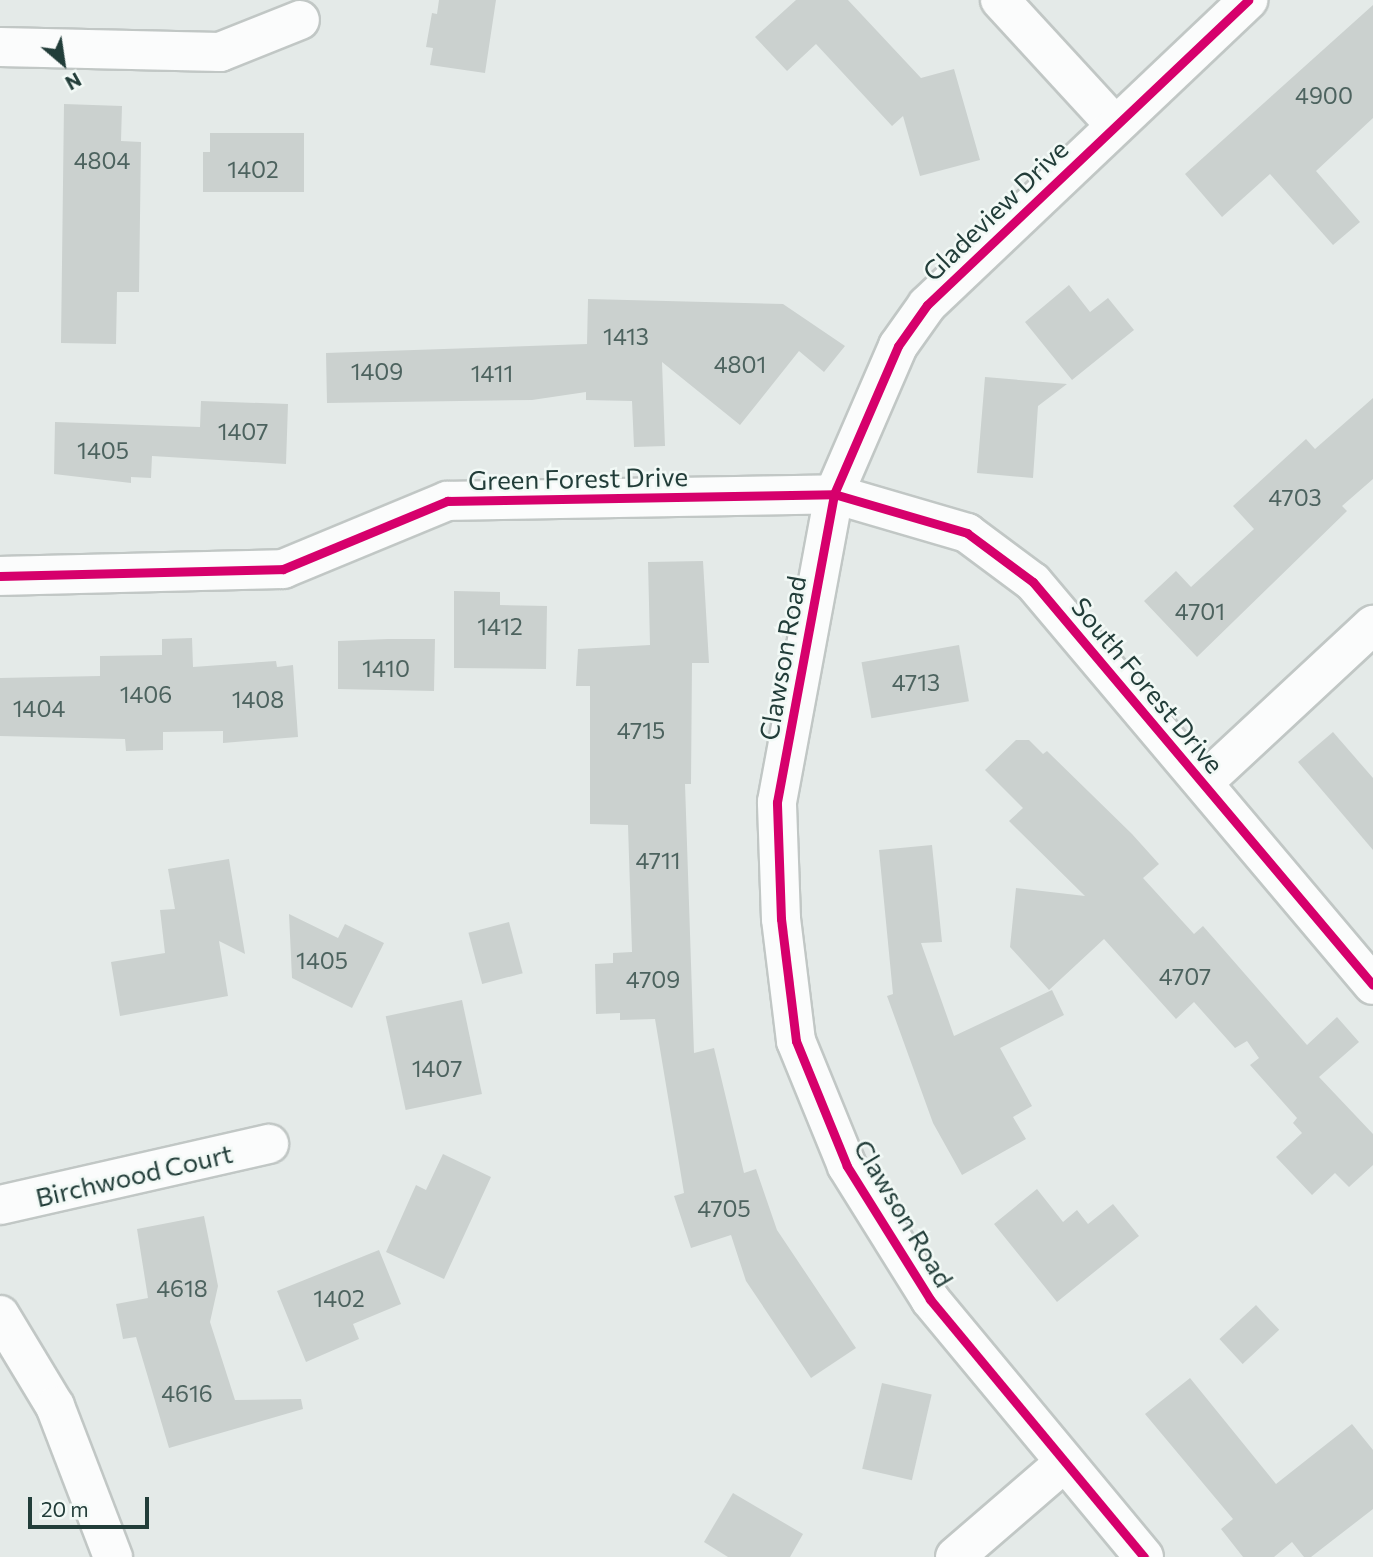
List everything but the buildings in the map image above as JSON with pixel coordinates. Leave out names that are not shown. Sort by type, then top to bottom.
[{"type":"street","points":[[1000,0],[1114,124]]},
{"type":"street","name":"Gladeview Drive","points":[[834,494],[898,346],[927,305],[1114,124],[1248,0]]},
{"type":"street","points":[[0,47],[220,52],[300,20]]},
{"type":"street","name":"Green Forest Drive","points":[[0,576],[283,569],[447,501],[834,494]]},
{"type":"street","name":"South Forest Drive","points":[[834,494],[967,533],[1032,582],[1204,782],[1373,985]]},
{"type":"street","name":"Clawson Road","points":[[834,494],[778,802],[781,919],[796,1041],[847,1166],[930,1299],[1144,1557]]},
{"type":"street","points":[[1204,782],[1373,625]]},
{"type":"street","name":"Birchwood Court","points":[[0,1205],[269,1144]]},
{"type":"street","points":[[0,1315],[55,1406],[113,1557]]},
{"type":"street","points":[[955,1557],[1065,1463]]},
{"type":"cycle path","points":[[1144,1557],[930,1299],[847,1166],[796,1041],[781,919],[777,802],[834,494],[898,346],[927,305],[1248,0]]},
{"type":"cycle path","points":[[0,576],[283,569],[447,501],[834,494],[967,533],[1033,582],[1373,985]]}]
